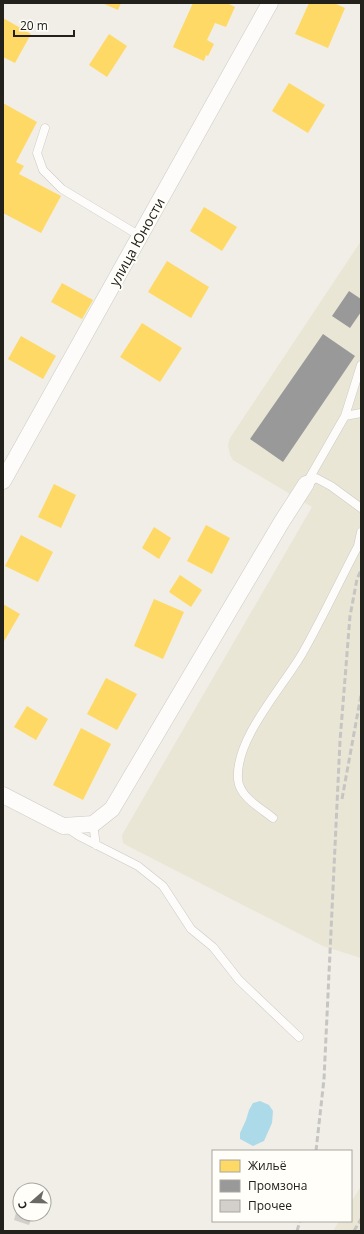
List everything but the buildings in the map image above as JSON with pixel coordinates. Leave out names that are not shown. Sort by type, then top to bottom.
[{"type":"street","name":"улица Юности","points":[[3,481],[270,3]]},
{"type":"street","points":[[3,795],[63,826],[93,824],[112,809],[306,484]]},
{"type":"lane","points":[[45,128],[37,153],[43,170],[62,189],[140,236]]},
{"type":"lane","points":[[306,484],[345,416],[361,365]]},
{"type":"lane","points":[[345,416],[361,413]]},
{"type":"lane","points":[[306,484],[316,478],[331,486],[361,508]]},
{"type":"lane","points":[[274,818],[243,794],[238,780],[240,756],[248,737],[301,655],[358,546],[361,532]]},
{"type":"lane","points":[[93,824],[96,845]]},
{"type":"lane","points":[[63,826],[96,845],[138,866],[163,886],[191,929],[213,947],[238,980],[299,1037]]},
{"type":"shaded area","points":[[361,241],[361,958],[323,946],[128,846],[123,843],[122,835],[312,507],[233,460],[230,455],[228,445],[230,438]]},
{"type":"shaded area","points":[[361,1186],[361,1231],[333,1231],[338,1222],[352,1222],[352,1200]]},
{"type":"water","points":[[260,1101],[269,1105],[273,1111],[272,1123],[264,1141],[253,1146],[240,1139],[240,1133],[253,1103]]},
{"type":"railway","points":[[316,1150],[324,1079],[340,741],[350,616],[357,579],[361,570]]},
{"type":"railway","points":[[342,799],[361,695]]},
{"type":"railway","points":[[354,1231],[361,1219]]},
{"type":"railway","points":[[297,1231],[300,1222]]}]
